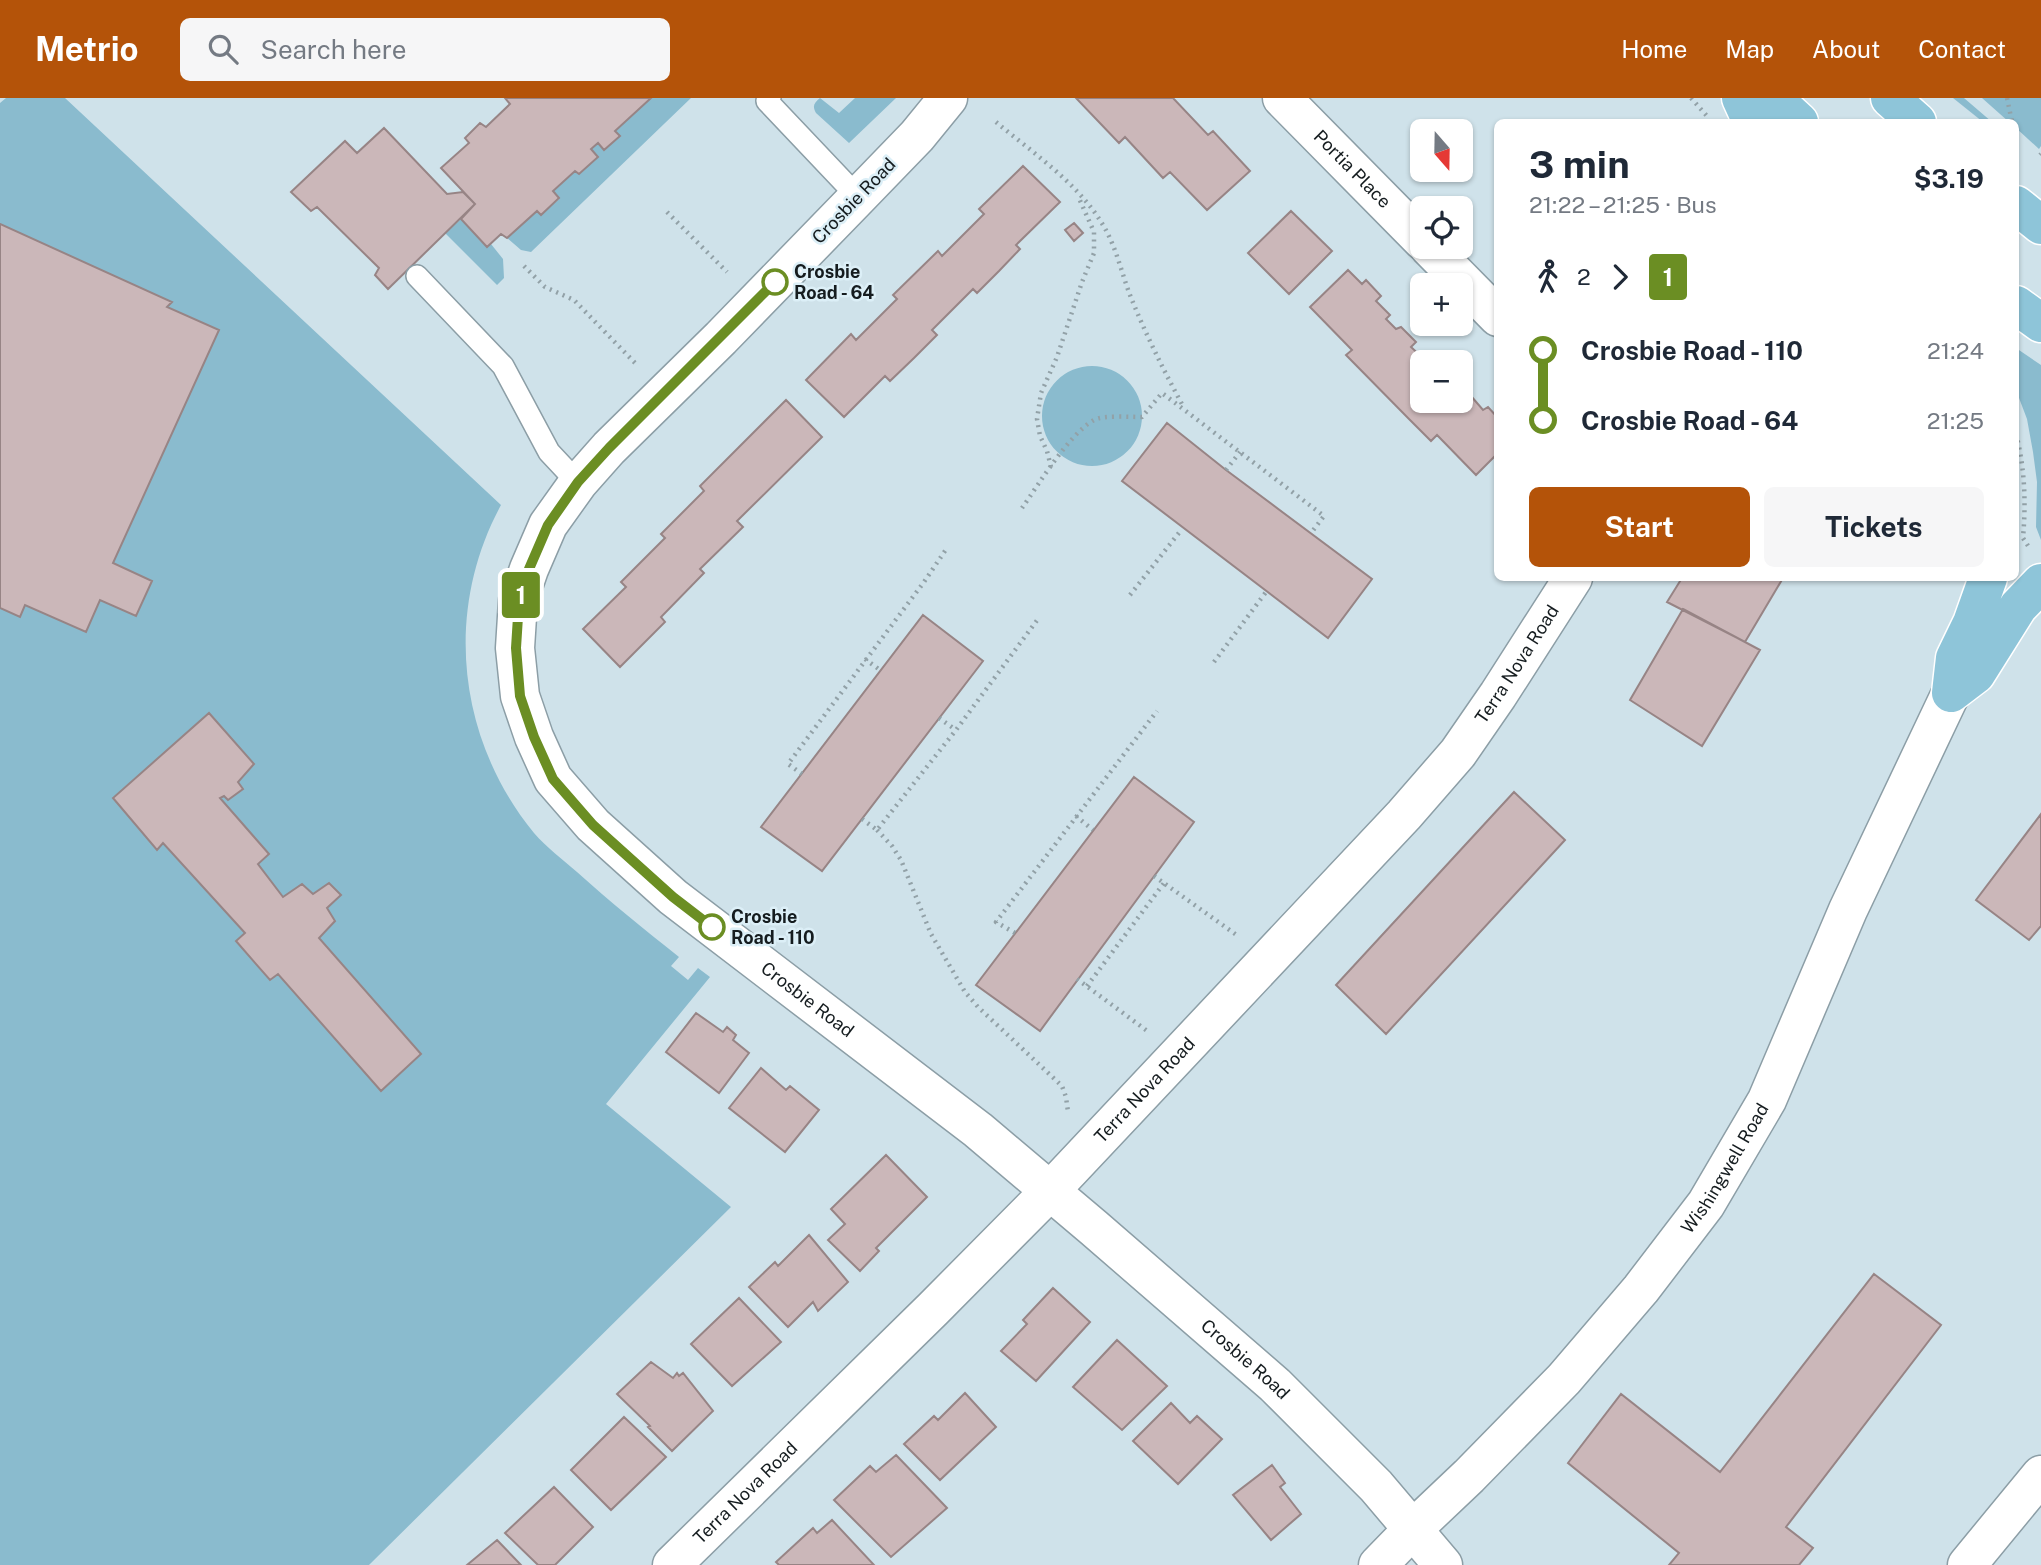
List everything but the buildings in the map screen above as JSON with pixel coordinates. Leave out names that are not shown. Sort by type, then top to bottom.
[{"type":"main road","points":[[1741,98],[1751,119]]},
{"type":"main road","points":[[1773,98],[1796,119]]},
{"type":"main road","points":[[1890,98],[1914,119]]},
{"type":"main road","points":[[2019,189],[2041,201]]},
{"type":"main road","points":[[2019,207],[2041,225]]},
{"type":"main road","points":[[2019,307],[2041,323]]},
{"type":"main road","points":[[1951,693],[1976,674],[2039,570]]},
{"type":"main road","points":[[1951,693],[1955,658],[1972,623],[1987,581]]},
{"type":"street","name":"Crosbie Road","points":[[948,98],[917,136],[578,482],[548,525],[519,601],[516,648],[520,696],[534,737],[553,779],[593,825],[673,897],[978,1130],[1275,1385],[1376,1486],[1443,1565]]},
{"type":"street","name":"Portia Place","points":[[1282,98],[1410,228]]},
{"type":"street","points":[[1441,259],[1494,313]]},
{"type":"street","name":"Terra Nova Road","points":[[672,1565],[1050,1191],[1404,815],[1458,753],[1571,581]]},
{"type":"street","name":"Wishingwell Road","points":[[1378,1565],[1564,1379],[1642,1289],[1706,1204],[1767,1100],[1848,909],[1951,693]]},
{"type":"street","points":[[1967,1565],[2041,1475]]},
{"type":"lane","points":[[770,98],[767,101],[858,197]]},
{"type":"lane","points":[[417,276],[503,366],[549,452],[578,482]]},
{"type":"path","points":[[1691,98],[1709,119]]},
{"type":"path","points":[[2007,98],[2011,119]]},
{"type":"path","points":[[996,122],[1065,180],[1104,226],[1156,356],[1185,410]]},
{"type":"path","points":[[1051,467],[1037,419],[1041,393],[1094,253],[1094,232],[1074,189]]},
{"type":"path","points":[[667,212],[727,272]]},
{"type":"path","points":[[524,266],[545,287],[574,300],[636,364]]},
{"type":"path","points":[[1022,508],[1079,432],[1095,418],[1142,417],[1162,393],[1324,516],[1311,534]]},
{"type":"path","points":[[2019,451],[2025,508],[2023,538],[2039,570]]},
{"type":"path","points":[[1226,470],[1240,452]]},
{"type":"path","points":[[1130,595],[1182,529]]},
{"type":"path","points":[[802,774],[788,764],[947,548]]},
{"type":"path","points":[[1214,662],[1266,592]]},
{"type":"path","points":[[877,830],[956,730],[1038,619]]},
{"type":"path","points":[[865,659],[880,670]]},
{"type":"path","points":[[1016,933],[996,922],[1157,711]]},
{"type":"path","points":[[939,718],[956,730]]},
{"type":"path","points":[[1076,816],[1093,830]]},
{"type":"path","points":[[862,819],[877,830],[901,860],[931,933],[965,992],[1062,1086],[1068,1112]]},
{"type":"path","points":[[1154,876],[1238,936]]},
{"type":"path","points":[[1087,986],[1164,883]]},
{"type":"path","points":[[1077,979],[1150,1032]]},
{"type":"shaded area","points":[[6,98],[65,98],[501,505],[483,546],[471,588],[466,631],[467,674],[475,717],[489,758],[508,797],[544,843],[679,957],[671,966],[688,980],[698,968],[710,977],[606,1104],[731,1207],[369,1565],[0,1565],[0,103]]},
{"type":"shaded area","points":[[651,98],[691,98],[531,252],[521,250],[507,238],[537,211],[541,215],[559,199],[553,191],[575,171],[579,174],[598,157],[591,149],[598,143],[605,149],[619,136],[615,131]]},
{"type":"shaded area","points":[[820,98],[839,113],[855,98],[896,98],[849,143],[816,113],[814,105]]},
{"type":"shaded area","points":[[1953,98],[1964,98],[1988,119],[1979,119]]},
{"type":"shaded area","points":[[1982,98],[2041,98],[2039,149],[2019,131],[2019,119],[2006,119]]},
{"type":"shaded area","points":[[461,219],[487,247],[491,244],[503,259],[504,278],[497,285],[445,233]]},
{"type":"shaded area","points":[[2019,350],[2041,365],[2041,540],[2036,527],[2037,482],[2027,419],[2019,398]]},
{"type":"shaded area","points":[[1092,366],[1120,374],[1134,388],[1142,416],[1134,444],[1120,458],[1092,466],[1064,458],[1050,444],[1042,416],[1050,388],[1064,374]]},
{"type":"bus line","name":"1","points":[[712,927],[673,897],[593,825],[553,779],[534,737],[520,696],[516,648],[519,601],[548,525],[578,482],[775,282]]},
{"type":"place","name":"Crosbie Road - 64","points":[[775,282]]},
{"type":"place","name":"Crosbie Road - 110","points":[[712,927]]}]
